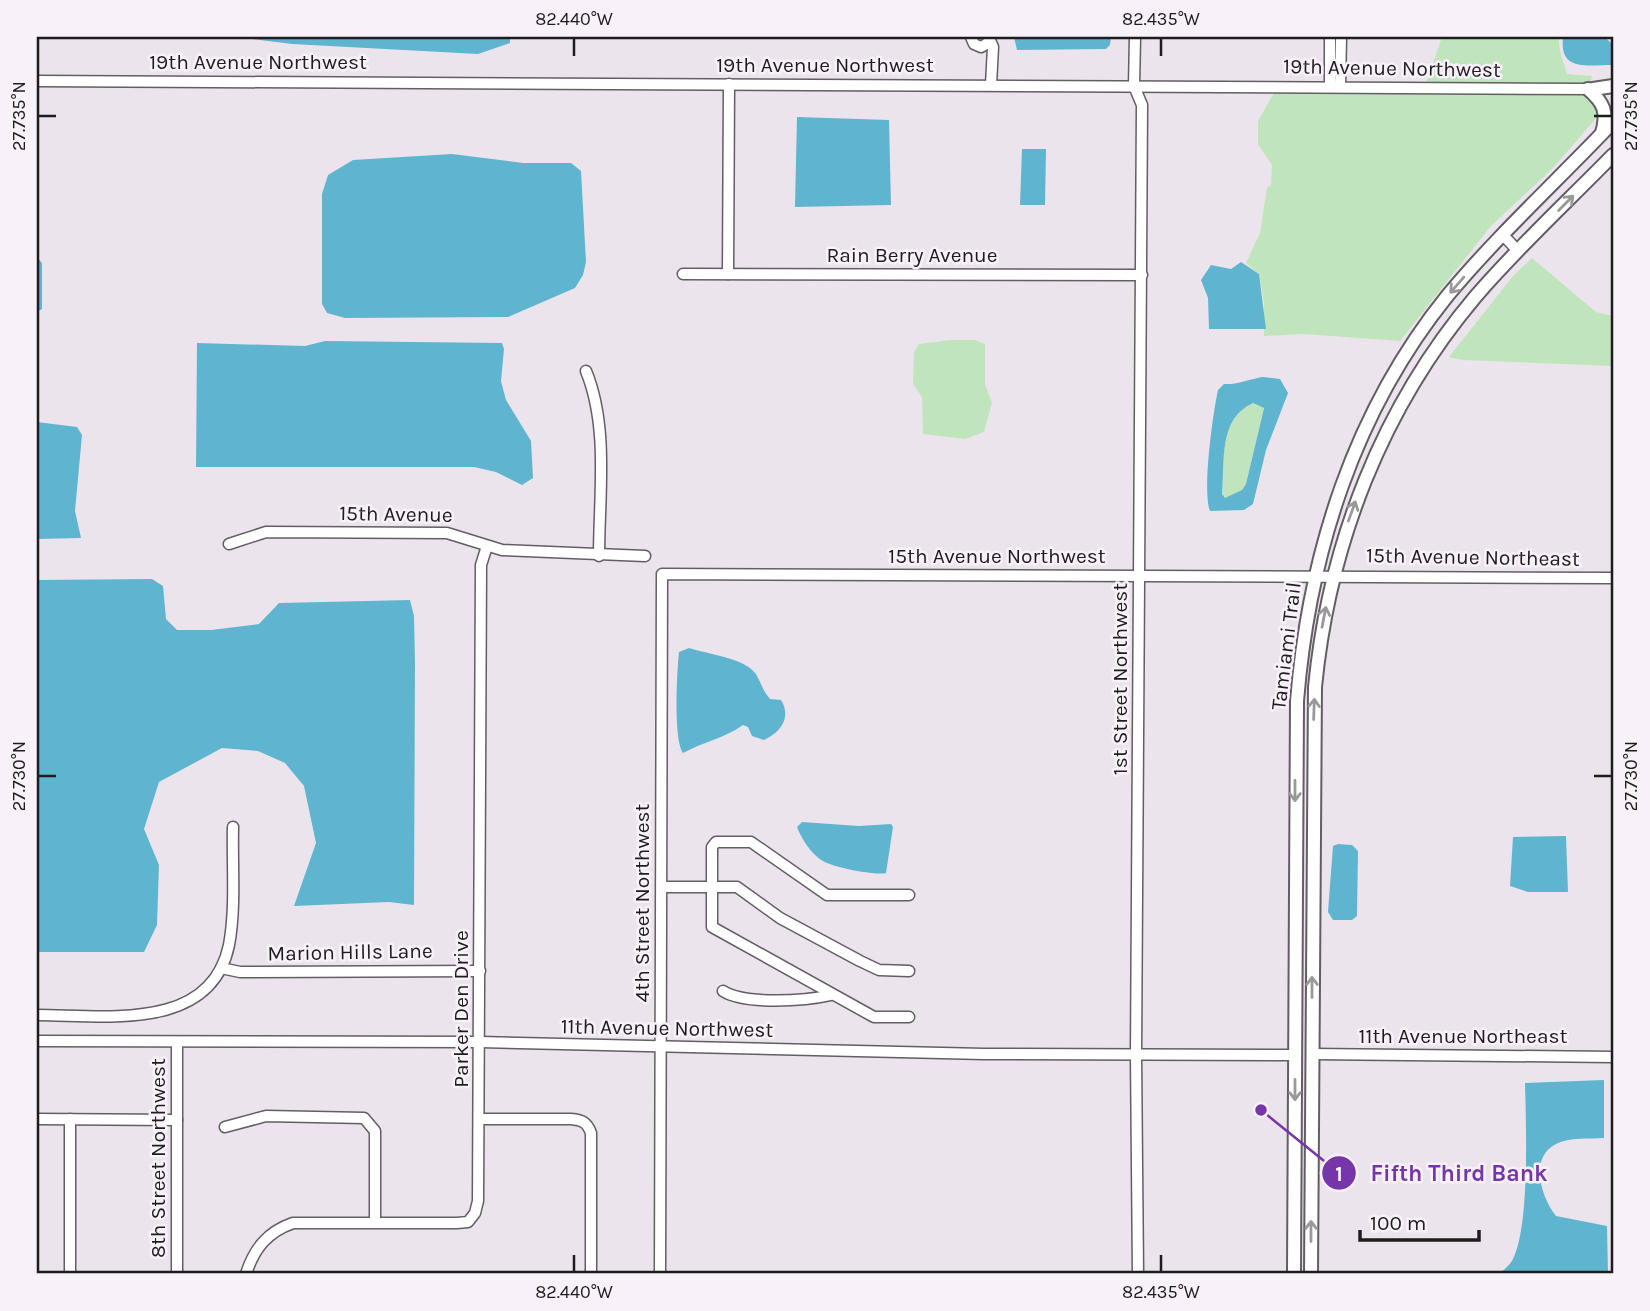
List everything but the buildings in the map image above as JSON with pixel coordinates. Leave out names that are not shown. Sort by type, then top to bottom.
[{"type":"main road","points":[[1590,89],[1613,88]]},
{"type":"main road","points":[[1590,89],[1604,106],[1606,120],[1602,134]]},
{"type":"main road","name":"Tamiami Trail","points":[[1294,1274],[1296,763],[1300,661],[1314,578],[1345,474],[1385,390],[1432,317],[1503,235],[1613,122]]},
{"type":"main road","name":"Tamiami Trail","points":[[1311,1274],[1313,764],[1318,650],[1333,576],[1359,495],[1404,400],[1458,319],[1518,251],[1613,155]]},
{"type":"main road","points":[[1296,763],[1313,764]]},
{"type":"main road","points":[[1295,868],[1313,868]]},
{"type":"main road","points":[[1295,1011],[1303,1022],[1303,1043],[1312,1055]]},
{"type":"main road","points":[[1295,1055],[1303,1059],[1312,1075]]},
{"type":"street","points":[[971,37],[974,44],[992,58]]},
{"type":"street","points":[[981,47],[989,37]]},
{"type":"street","points":[[989,37],[992,58],[991,85]]},
{"type":"street","name":"1st Street Northwest","points":[[1135,37],[1134,86],[1142,105],[1136,1055],[1138,1274]]},
{"type":"street","points":[[1329,37],[1335,53],[1335,86]]},
{"type":"street","points":[[1335,53],[1341,37]]},
{"type":"street","name":"19th Avenue Northwest","points":[[37,80],[1590,89]]},
{"type":"street","points":[[729,84],[729,274]]},
{"type":"street","points":[[1503,235],[1518,251]]},
{"type":"street","name":"Rain Berry Avenue","points":[[683,274],[1142,275]]},
{"type":"street","points":[[586,371],[595,392],[598,417],[598,556]]},
{"type":"street","name":"15th Avenue","points":[[229,544],[266,532],[447,533],[502,550],[645,556]]},
{"type":"street","name":"Parker Den Drive","points":[[246,1274],[259,1244],[280,1227],[293,1223],[468,1222],[475,1213],[478,1201],[480,1042],[481,565],[487,545]]},
{"type":"street","name":"15th Avenue Northwest","points":[[662,574],[1333,576]]},
{"type":"street","name":"4th Street Northwest","points":[[660,1274],[662,574]]},
{"type":"street","name":"15th Avenue Northeast","points":[[1333,576],[1613,578]]},
{"type":"street","points":[[37,1016],[145,1015],[173,1010],[189,1002],[222,968],[231,930],[233,827]]},
{"type":"street","points":[[909,895],[827,895],[751,842],[716,842],[712,847],[712,927],[874,1017],[909,1017]]},
{"type":"street","points":[[662,887],[737,887],[791,924],[879,970],[909,971]]},
{"type":"street","name":"Marion Hills Lane","points":[[222,968],[240,972],[480,971]]},
{"type":"street","points":[[723,991],[734,999],[813,999],[831,995]]},
{"type":"street","name":"11th Avenue Northwest","points":[[37,1041],[480,1042],[661,1048],[1295,1055]]},
{"type":"street","name":"8th Street Northwest","points":[[177,1042],[177,1274]]},
{"type":"street","name":"11th Avenue Northeast","points":[[1312,1055],[1613,1057]]},
{"type":"street","points":[[225,1128],[266,1116],[364,1118],[375,1131],[375,1222]]},
{"type":"street","points":[[37,1119],[177,1120]]},
{"type":"street","points":[[70,1119],[70,1274]]},
{"type":"street","points":[[479,1119],[571,1119],[583,1121],[588,1125],[591,1133],[591,1274]]},
{"type":"green space","points":[[1442,37],[1559,37],[1560,52],[1567,74],[1592,76],[1590,84],[1426,83]]},
{"type":"green space","points":[[1275,91],[1586,94],[1600,107],[1598,116],[1553,168],[1491,226],[1400,341],[1304,334],[1264,336],[1264,303],[1259,274],[1246,263],[1260,233],[1267,188],[1271,185],[1272,165],[1258,144],[1258,121]]},
{"type":"green space","points":[[1532,258],[1596,312],[1613,316],[1613,366],[1463,360],[1449,357],[1513,276]]},
{"type":"green space","points":[[975,340],[985,344],[985,384],[992,403],[984,432],[965,439],[923,434],[922,397],[913,384],[914,352],[919,344]]},
{"type":"green space","points":[[1253,403],[1264,407],[1246,484],[1242,490],[1225,499],[1222,494],[1223,468],[1229,431],[1242,410]]},
{"type":"water","points":[[236,37],[510,37],[510,43],[478,54],[292,44]]},
{"type":"water","points":[[1014,37],[1111,37],[1110,45],[1106,49],[1017,50]]},
{"type":"water","points":[[1563,37],[1605,37],[1613,45],[1613,65],[1585,65],[1570,61],[1565,56]]},
{"type":"water","points":[[797,117],[889,120],[891,205],[795,207]]},
{"type":"water","points":[[1022,149],[1046,149],[1045,205],[1020,205]]},
{"type":"water","points":[[452,154],[523,163],[571,163],[581,171],[586,262],[583,275],[575,288],[508,317],[345,318],[327,313],[322,304],[322,194],[328,175],[353,160]]},
{"type":"water","points":[[37,257],[42,263],[42,309],[37,312]]},
{"type":"water","points":[[1241,262],[1259,274],[1266,329],[1209,329],[1208,298],[1201,280],[1211,265],[1231,269]]},
{"type":"water","points":[[325,341],[502,343],[504,349],[501,381],[506,400],[531,441],[533,478],[522,485],[496,472],[474,467],[196,467],[197,343],[305,346]]},
{"type":"water","points":[[1263,377],[1280,379],[1288,393],[1266,450],[1253,504],[1244,510],[1210,511],[1208,470],[1218,390],[1224,384]],"holes":[[[1253,403],[1264,408],[1246,484],[1242,490],[1225,498],[1222,494],[1223,468],[1229,430],[1234,419]]]},
{"type":"water","points":[[37,422],[77,427],[82,435],[75,511],[81,538],[37,539]]},
{"type":"water","points":[[152,579],[163,586],[166,619],[177,630],[211,630],[259,624],[279,603],[410,600],[414,616],[415,664],[414,905],[389,902],[294,906],[316,843],[304,786],[285,763],[258,751],[222,748],[159,782],[144,829],[159,865],[157,925],[144,952],[37,952],[37,580]]},
{"type":"water","points":[[689,648],[735,660],[751,669],[770,699],[781,700],[785,719],[779,729],[764,740],[752,736],[748,727],[743,725],[683,753],[678,734],[677,674],[679,652]]},
{"type":"water","points":[[802,822],[859,826],[891,824],[893,827],[886,873],[854,870],[823,861],[811,851],[801,836],[797,827]]},
{"type":"water","points":[[1566,836],[1568,892],[1528,892],[1510,886],[1513,837]]},
{"type":"water","points":[[1352,845],[1358,851],[1357,916],[1352,920],[1333,920],[1328,912],[1333,846]]},
{"type":"water","points":[[1604,1080],[1604,1138],[1573,1139],[1556,1144],[1547,1150],[1542,1159],[1540,1179],[1546,1200],[1556,1216],[1607,1226],[1608,1273],[1498,1274],[1513,1259],[1522,1223],[1526,1173],[1525,1083]]},
{"type":"place","name":"Fifth Third Bank","points":[[1261,1110]]}]
